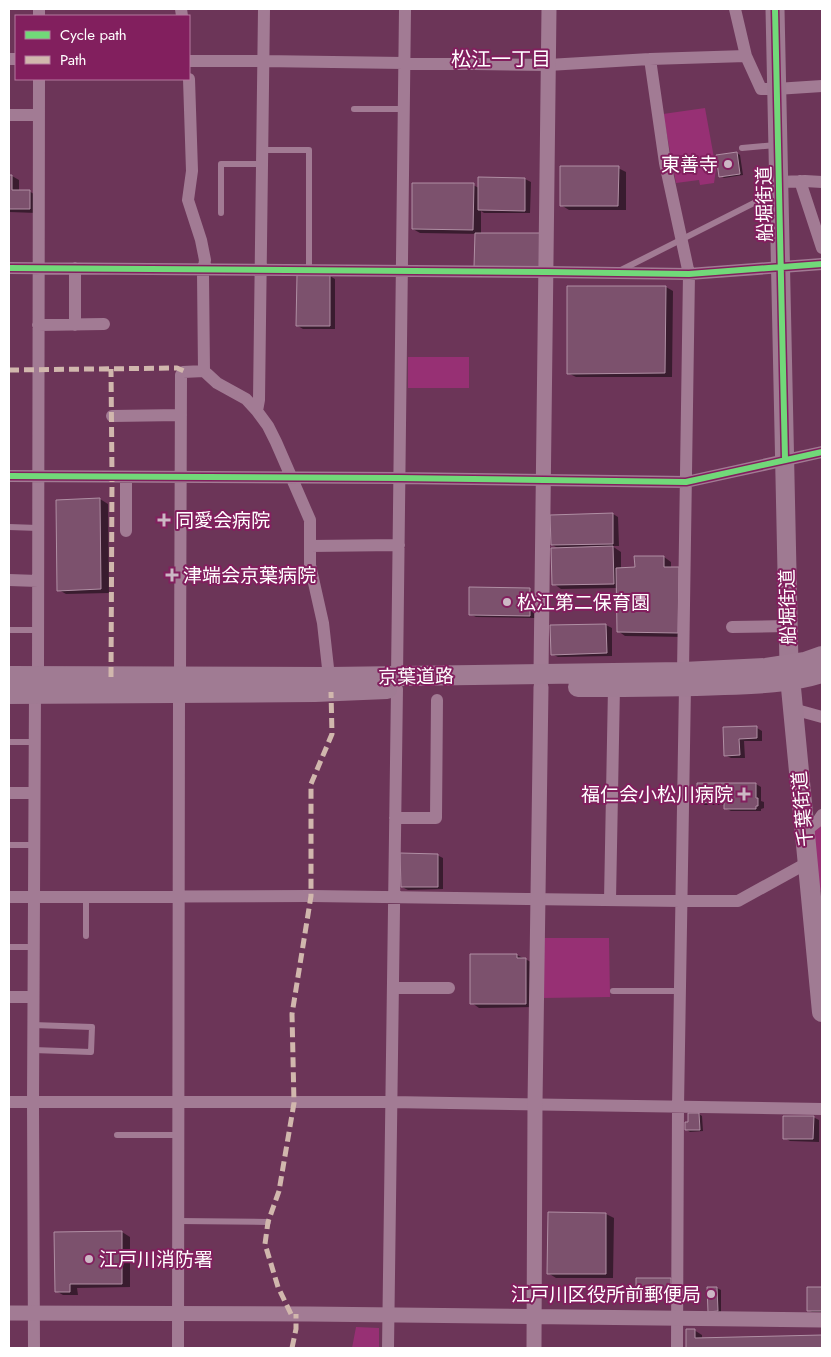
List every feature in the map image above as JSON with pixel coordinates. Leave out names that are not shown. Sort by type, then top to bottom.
[{"type":"highway","name":"京葉道路","points":[[9,676],[36,685],[180,685],[315,692],[397,683],[684,680],[764,684],[822,656]]},
{"type":"highway","name":"京葉道路","points":[[790,673],[808,677],[822,673]]},
{"type":"highway","name":"千葉街道","points":[[790,673],[807,863],[816,888],[822,1012]]},
{"type":"highway","name":"京葉道路","points":[[180,685],[329,677],[397,683]]},
{"type":"highway","name":"京葉道路","points":[[541,681],[614,687],[684,680]]},
{"type":"highway","name":"京葉道路","points":[[9,694],[36,685]]},
{"type":"main road","name":"船堀街道","points":[[775,9],[790,673]]},
{"type":"street","points":[[257,411],[259,400],[264,9]]},
{"type":"street","points":[[388,1348],[405,9]]},
{"type":"street","points":[[534,1348],[535,1104],[549,9]]},
{"type":"street","points":[[736,9],[746,56],[761,89],[776,90],[822,86]]},
{"type":"street","points":[[190,61],[262,60],[548,65],[746,56]]},
{"type":"street","points":[[650,59],[665,164],[689,274],[678,1107],[677,1348]]},
{"type":"street","points":[[34,1348],[33,997],[34,793],[38,630],[39,80]]},
{"type":"street","points":[[189,80],[192,171],[188,200],[201,240],[205,260],[203,274],[204,371]]},
{"type":"street","points":[[9,115],[39,115]]},
{"type":"street","points":[[800,181],[822,248]]},
{"type":"street","points":[[779,182],[822,182]]},
{"type":"street","points":[[9,268],[689,274],[822,264]]},
{"type":"street","points":[[75,268],[75,325]]},
{"type":"street","points":[[38,325],[104,324]]},
{"type":"street","points":[[178,1348],[182,372],[204,371],[217,383],[246,398],[268,426],[276,442],[310,520],[310,565],[323,623],[329,677]]},
{"type":"street","points":[[112,416],[181,415]]},
{"type":"street","points":[[9,476],[686,482],[822,452]]},
{"type":"street","points":[[126,477],[126,531]]},
{"type":"street","points":[[310,546],[398,545]]},
{"type":"street","points":[[9,580],[38,580]]},
{"type":"street","points":[[732,627],[788,626]]},
{"type":"street","points":[[610,900],[614,687]]},
{"type":"street","points":[[396,818],[436,818],[437,700]]},
{"type":"street","points":[[793,709],[822,717]]},
{"type":"street","points":[[9,793],[34,793]]},
{"type":"street","points":[[804,832],[818,821],[822,815]]},
{"type":"street","points":[[9,897],[311,896],[738,901],[807,863]]},
{"type":"street","points":[[393,988],[449,988]]},
{"type":"street","points":[[9,997],[33,997]]},
{"type":"street","points":[[9,1102],[391,1102],[822,1109]]},
{"type":"street","points":[[9,1314],[310,1314],[822,1320]]},
{"type":"lane","points":[[354,109],[403,109]]},
{"type":"lane","points":[[742,148],[778,145]]},
{"type":"lane","points":[[261,150],[309,150],[309,270]]},
{"type":"lane","points":[[221,213],[221,164],[261,164]]},
{"type":"lane","points":[[613,273],[764,198],[779,182]]},
{"type":"lane","points":[[9,527],[38,528]]},
{"type":"lane","points":[[9,630],[38,630]]},
{"type":"lane","points":[[9,742],[35,742]]},
{"type":"lane","points":[[9,845],[34,845]]},
{"type":"lane","points":[[86,897],[86,936]]},
{"type":"lane","points":[[9,947],[34,947]]},
{"type":"lane","points":[[613,991],[680,990]]},
{"type":"lane","points":[[33,1025],[92,1026],[91,1052],[33,1050]]},
{"type":"lane","points":[[117,1135],[179,1135]]},
{"type":"lane","points":[[178,1222],[268,1222]]},
{"type":"shaded area","points":[[705,108],[716,169],[714,183],[700,185],[699,180],[676,183],[663,114]]},
{"type":"shaded area","points":[[408,357],[469,357],[469,388],[408,388]]},
{"type":"shaded area","points":[[822,815],[822,891],[809,885],[804,832]]},
{"type":"shaded area","points":[[543,938],[609,938],[610,997],[542,998]]},
{"type":"shaded area","points":[[356,1327],[379,1328],[379,1348],[352,1348]]},
{"type":"building","points":[[737,152],[740,174],[719,177],[716,155]]},
{"type":"building","points":[[560,166],[619,166],[618,206],[560,206]]},
{"type":"building","points":[[9,175],[12,175],[12,190],[30,190],[30,209],[9,209]]},
{"type":"building","points":[[478,177],[525,178],[525,211],[478,210]]},
{"type":"building","points":[[412,183],[474,183],[473,230],[412,229]]},
{"type":"building","points":[[475,233],[542,233],[541,267],[474,267]]},
{"type":"building","points":[[297,275],[330,275],[330,326],[296,326]]},
{"type":"building","points":[[567,286],[666,286],[665,373],[567,374]]},
{"type":"building","points":[[100,498],[101,589],[57,591],[56,500]]},
{"type":"building","points":[[613,513],[613,544],[551,545],[550,515]]},
{"type":"building","points":[[613,546],[614,584],[552,585],[551,548]]},
{"type":"building","points":[[634,556],[664,556],[664,567],[679,567],[678,633],[617,632],[616,568],[635,567]]},
{"type":"building","points":[[469,587],[530,588],[530,616],[469,615]]},
{"type":"building","points":[[606,624],[607,653],[551,655],[550,625]]},
{"type":"building","points":[[757,726],[757,738],[739,739],[740,755],[724,756],[723,727]]},
{"type":"building","points":[[697,783],[756,783],[758,806],[756,806],[756,809],[724,809],[724,802],[697,803]]},
{"type":"building","points":[[400,853],[438,854],[438,887],[401,887]]},
{"type":"building","points":[[470,954],[517,954],[517,958],[526,958],[526,1004],[470,1004]]},
{"type":"building","points":[[688,1113],[699,1113],[700,1130],[685,1130],[685,1122],[688,1122]]},
{"type":"building","points":[[783,1116],[814,1116],[813,1139],[783,1139]]},
{"type":"building","points":[[548,1212],[606,1213],[606,1274],[547,1274]]},
{"type":"building","points":[[122,1231],[122,1284],[70,1284],[70,1292],[55,1292],[54,1232]]},
{"type":"building","points":[[636,1278],[671,1278],[671,1292],[636,1292]]},
{"type":"building","points":[[707,1287],[717,1287],[718,1311],[708,1312]]},
{"type":"building","points":[[807,1287],[822,1287],[822,1311],[807,1311]]},
{"type":"building","points":[[686,1329],[695,1329],[695,1338],[822,1335],[822,1348],[686,1348]]},
{"type":"marked path","points":[[9,370],[177,368],[186,372]]},
{"type":"marked path","points":[[111,369],[111,677]]},
{"type":"marked path","points":[[291,1314],[278,1287],[265,1244],[268,1222],[279,1191],[294,1103],[292,1014],[311,896],[311,784],[332,734],[331,692]]},
{"type":"marked path","points":[[292,1348],[296,1329],[296,1314]]},
{"type":"cycle path","points":[[775,9],[785,459]]},
{"type":"cycle path","points":[[9,268],[689,274],[822,264]]},
{"type":"cycle path","points":[[9,476],[686,482],[822,452]]},
{"type":"place","name":"東善寺","points":[[728,164]]},
{"type":"place","name":"同愛会病院","points":[[164,520]]},
{"type":"place","name":"津端会京葉病院","points":[[172,575]]},
{"type":"place","name":"松江第二保育園","points":[[507,602]]},
{"type":"place","name":"福仁会小松川病院","points":[[744,794]]},
{"type":"place","name":"江戸川消防署","points":[[89,1259]]},
{"type":"place","name":"江戸川区役所前郵便局","points":[[711,1294]]},
{"type":"district","name":"松江一丁目","points":[[501,59]]}]
